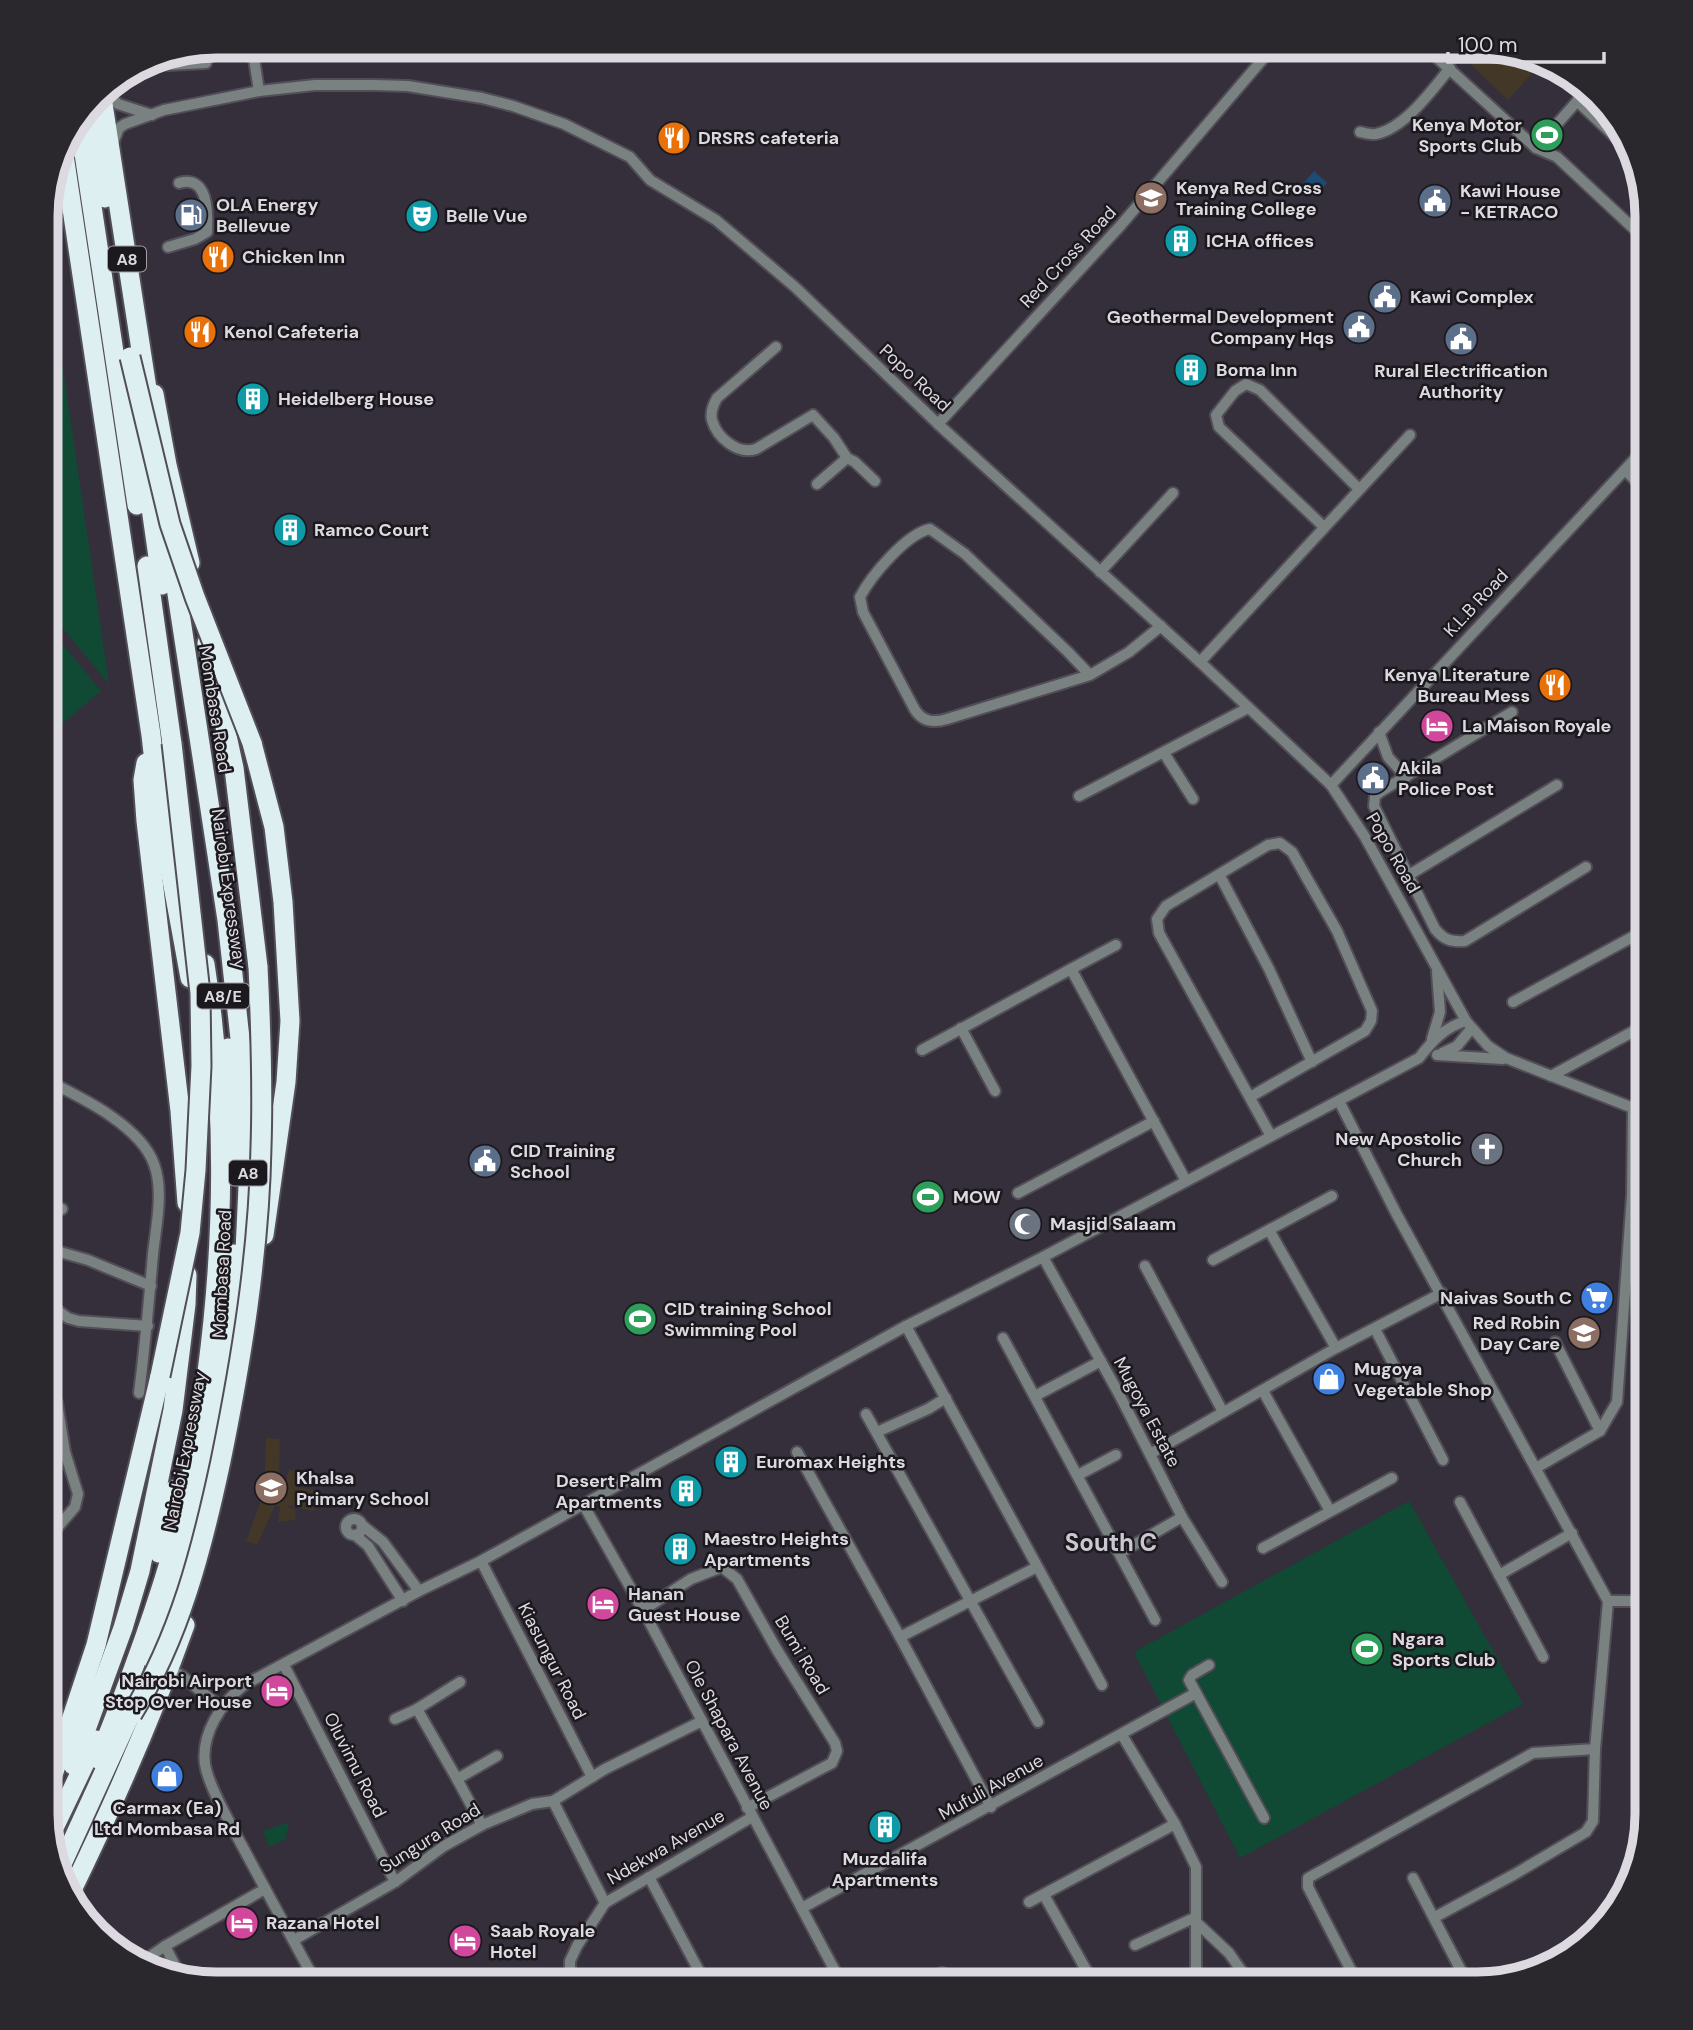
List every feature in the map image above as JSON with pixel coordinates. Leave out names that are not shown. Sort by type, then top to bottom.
[{"type":"highway","name":"Mombasa Road","points":[[75,1884],[118,1792],[169,1669],[196,1593],[226,1474],[236,1406],[248,1187],[244,1075],[227,920],[193,713],[104,104]]},
{"type":"highway","name":"Nairobi Expressway","points":[[64,1859],[132,1714],[170,1609],[204,1483],[227,1341],[237,1199],[226,1023],[130,357],[92,117]]},
{"type":"highway","name":"Nairobi Expressway","points":[[60,1840],[83,1793],[131,1677],[153,1615],[179,1526],[199,1434],[215,1309],[222,1193],[213,1012],[81,133]]},
{"type":"highway","name":"Mombasa Road","points":[[58,1819],[100,1734],[137,1628],[157,1560],[187,1436],[195,1391],[208,1270],[211,1171],[209,1079],[160,816],[151,735],[64,172]]},
{"type":"highway","points":[[132,1714],[156,1676],[182,1609],[209,1519],[246,1328],[255,1246],[261,1148],[258,967],[242,820],[234,768],[180,513],[167,465],[153,386],[138,331]]},
{"type":"highway","points":[[130,357],[170,524],[195,597],[252,743],[274,827],[283,902],[290,1021],[286,1083],[262,1252],[240,1331]]},
{"type":"highway","points":[[58,1807],[123,1628],[146,1547],[173,1410],[186,1304],[188,1219],[180,1111],[143,780],[151,735]]},
{"type":"highway","points":[[58,1760],[96,1645],[160,1376],[190,1233],[201,1066],[200,993],[172,743]]},
{"type":"street","points":[[254,58],[259,91]]},
{"type":"street","name":"Red Cross Road","points":[[938,424],[1121,225],[1264,58]]},
{"type":"street","points":[[1438,58],[1536,148],[1557,157],[1635,230]]},
{"type":"street","points":[[170,65],[206,63]]},
{"type":"street","points":[[1360,132],[1375,135],[1401,121],[1417,107],[1450,68]]},
{"type":"street","name":"Popo Road","points":[[114,167],[113,143],[119,128],[125,124],[163,110],[259,91],[314,85],[408,86],[513,106],[564,124],[630,158],[650,180],[716,220],[795,287],[938,424],[1331,785],[1365,837],[1469,1025]]},
{"type":"street","points":[[111,97],[118,104],[152,115]]},
{"type":"street","points":[[1536,148],[1581,97]]},
{"type":"street","points":[[1577,101],[1613,134]]},
{"type":"street","points":[[168,247],[195,239],[207,232],[206,208],[200,187],[187,180],[178,183]]},
{"type":"street","points":[[776,347],[717,398],[711,418],[715,427],[733,447],[747,452],[813,415],[834,438],[847,458],[875,481]]},
{"type":"street","points":[[1324,527],[1219,427],[1216,415],[1235,391],[1246,384],[1260,390],[1359,489]]},
{"type":"street","points":[[1200,662],[1410,435]]},
{"type":"street","points":[[817,484],[847,458]]},
{"type":"street","name":"K.L.B Road","points":[[1331,785],[1635,459]]},
{"type":"street","points":[[1625,470],[1635,480]]},
{"type":"street","points":[[1100,572],[1173,493]]},
{"type":"street","points":[[1090,675],[965,554],[930,529],[917,534],[901,548],[876,574],[860,597],[863,612],[918,714],[939,722],[1090,675],[1129,652],[1161,626]]},
{"type":"street","points":[[1079,796],[1248,708]]},
{"type":"street","points":[[1512,712],[1380,792],[1373,802],[1435,929],[1441,937],[1451,942],[1465,941],[1586,867]]},
{"type":"street","points":[[1379,732],[1388,757],[1406,777]]},
{"type":"street","points":[[1164,753],[1193,799]]},
{"type":"street","points":[[1409,875],[1557,785]]},
{"type":"street","points":[[1250,1097],[1365,1031],[1371,1021],[1372,1011],[1337,931],[1292,852],[1280,843],[1268,845],[1166,906],[1157,919],[1157,927],[1271,1136]]},
{"type":"street","points":[[1220,876],[1269,969],[1312,1062]]},
{"type":"street","points":[[1513,1002],[1635,936]]},
{"type":"street","points":[[922,1050],[1116,945]]},
{"type":"street","points":[[1419,1058],[1436,1031],[1440,1012],[1436,965]]},
{"type":"street","points":[[1071,969],[1186,1181]]},
{"type":"street","points":[[1429,1044],[1452,1026],[1469,1025]]},
{"type":"street","points":[[1437,1055],[1457,1046],[1469,1025]]},
{"type":"street","points":[[1469,1025],[1488,1046],[1509,1060],[1633,1108],[1632,1195],[1617,1402],[1600,1431],[1536,1468]]},
{"type":"street","points":[[961,1028],[995,1091]]},
{"type":"street","points":[[1551,1076],[1635,1030]]},
{"type":"street","points":[[311,1972],[228,1820],[205,1766],[207,1737],[232,1694],[419,1591],[481,1561],[906,1326],[1044,1257],[1419,1058],[1437,1055],[1509,1060]]},
{"type":"street","points":[[58,1086],[112,1117],[141,1143],[155,1165],[158,1199],[148,1326],[139,1393]]},
{"type":"street","points":[[1339,1101],[1396,1213],[1608,1601],[1595,1749],[1593,1821],[1586,1832],[1435,1917]]},
{"type":"street","points":[[1018,1193],[1154,1121]]},
{"type":"street","points":[[1213,1260],[1332,1196]]},
{"type":"street","points":[[58,1208],[62,1209]]},
{"type":"street","points":[[1269,1230],[1336,1348]]},
{"type":"street","points":[[58,1252],[98,1264],[150,1286]]},
{"type":"street","name":"Mugoya Estate","points":[[1044,1257],[1182,1517],[1222,1583]]},
{"type":"street","points":[[1145,1266],[1223,1412]]},
{"type":"street","points":[[1627,1278],[1635,1278]]},
{"type":"street","points":[[1150,1454],[1336,1348],[1442,1293]]},
{"type":"street","points":[[58,1310],[68,1318],[79,1321],[148,1326]]},
{"type":"street","points":[[906,1326],[1102,1685]]},
{"type":"street","points":[[1375,1329],[1443,1460]]},
{"type":"street","points":[[1003,1338],[1155,1620]]},
{"type":"street","points":[[1555,1342],[1600,1431]]},
{"type":"street","points":[[1035,1396],[1101,1361]]},
{"type":"street","points":[[1263,1391],[1330,1511]]},
{"type":"street","points":[[877,1432],[946,1398]]},
{"type":"street","points":[[58,1409],[65,1452],[78,1494],[75,1507],[58,1527]]},
{"type":"street","points":[[866,1414],[1038,1723]]},
{"type":"street","points":[[797,1452],[991,1807]]},
{"type":"street","points":[[1078,1475],[1116,1455]]},
{"type":"street","points":[[1263,1548],[1392,1478]]},
{"type":"street","points":[[1460,1502],[1544,1657]]},
{"type":"street","name":"Ole Shapara Avenue","points":[[583,1504],[643,1610],[836,1972]]},
{"type":"street","points":[[1120,1553],[1182,1517]]},
{"type":"street","points":[[403,1601],[368,1546],[355,1535],[361,1531],[362,1525],[383,1542],[419,1591]]},
{"type":"street","points":[[1499,1575],[1572,1533]]},
{"type":"street","name":"Kiasungur Road","points":[[481,1561],[592,1777]]},
{"type":"street","name":"Bumi Road","points":[[643,1610],[691,1579],[722,1567],[730,1572],[737,1579],[777,1650],[835,1742],[837,1751],[832,1763],[750,1812]]},
{"type":"street","points":[[900,1637],[1038,1567]]},
{"type":"street","points":[[1608,1601],[1635,1601]]},
{"type":"street","name":"Oluvimu Road","points":[[284,1665],[395,1882]]},
{"type":"street","points":[[1209,1665],[1189,1680],[1264,1818]]},
{"type":"street","points":[[169,1669],[222,1708]]},
{"type":"street","points":[[395,1719],[417,1709],[460,1682]]},
{"type":"street","name":"Mufuli Avenue","points":[[802,1908],[1196,1693]]},
{"type":"street","points":[[417,1709],[482,1825]]},
{"type":"street","name":"Sungura Road","points":[[294,1940],[395,1882],[444,1846],[482,1825],[531,1804],[553,1801],[592,1777],[702,1721]]},
{"type":"street","points":[[1122,1735],[1175,1824],[1196,1867],[1196,1972]]},
{"type":"street","points":[[1352,1972],[1308,1887],[1309,1876],[1533,1753],[1595,1749]]},
{"type":"street","points":[[457,1779],[497,1756]]},
{"type":"street","points":[[553,1801],[605,1903]]},
{"type":"street","name":"Ndekwa Avenue","points":[[570,1972],[570,1961],[577,1946],[605,1903],[750,1812]]},
{"type":"street","points":[[1029,1902],[1175,1824]]},
{"type":"street","points":[[649,1877],[700,1972]]},
{"type":"street","points":[[1413,1878],[1462,1972]]},
{"type":"street","points":[[149,1957],[265,1889]]},
{"type":"street","points":[[1044,1895],[1087,1972]]},
{"type":"street","points":[[1135,1944],[1196,1919]]},
{"type":"street","points":[[1196,1919],[1242,1972]]},
{"type":"street","points":[[165,1946],[176,1967]]},
{"type":"shaded area","points":[[1464,58],[1498,59],[1536,69],[1508,100]]},
{"type":"shaded area","points":[[266,1438],[280,1439],[279,1484],[285,1486],[289,1469],[304,1474],[298,1487],[319,1491],[315,1511],[285,1505],[296,1511],[295,1520],[278,1522],[280,1507],[275,1506],[257,1545],[246,1541],[264,1492]]},
{"type":"green space","points":[[58,333],[109,684],[58,622]]},
{"type":"green space","points":[[58,639],[101,691],[58,727]]},
{"type":"green space","points":[[1409,1501],[1523,1704],[1240,1858],[1134,1652]]},
{"type":"green space","points":[[289,1822],[286,1839],[269,1847],[263,1831]]},
{"type":"water","points":[[1314,171],[1327,183],[1315,197],[1302,185]]},
{"type":"place","name":"Kenya Motor Sports Club","points":[[1547,135]]},
{"type":"place","name":"DRSRS cafeteria","points":[[674,138]]},
{"type":"place","name":"Kenya Red Cross Training College","points":[[1151,198]]},
{"type":"place","name":"Kawi House - KETRACO","points":[[1435,201]]},
{"type":"place","name":"OLA Energy Bellevue","points":[[191,215]]},
{"type":"place","name":"Belle Vue","points":[[422,216]]},
{"type":"place","name":"ICHA offices","points":[[1181,241]]},
{"type":"place","name":"Chicken Inn","points":[[218,257]]},
{"type":"place","name":"Kawi Complex","points":[[1385,297]]},
{"type":"place","name":"Geothermal Development Company Hqs","points":[[1359,327]]},
{"type":"place","name":"Kenol Cafeteria","points":[[200,332]]},
{"type":"place","name":"Rural Electrification Authority","points":[[1461,339]]},
{"type":"place","name":"Boma Inn","points":[[1191,370]]},
{"type":"place","name":"Heidelberg House","points":[[253,399]]},
{"type":"place","name":"Ramco Court","points":[[290,530]]},
{"type":"place","name":"Kenya Literature Bureau Mess","points":[[1555,685]]},
{"type":"place","name":"La Maison Royale","points":[[1437,726]]},
{"type":"place","name":"Akila Police Post","points":[[1373,778]]},
{"type":"place","name":"New Apostolic Church","points":[[1487,1149]]},
{"type":"place","name":"CID Training School","points":[[485,1161]]},
{"type":"place","name":"MOW","points":[[928,1197]]},
{"type":"place","name":"Masjid Salaam","points":[[1025,1224]]},
{"type":"place","name":"Naivas South C","points":[[1597,1298]]},
{"type":"place","name":"CID training School Swimming Pool","points":[[640,1319]]},
{"type":"place","name":"Red Robin Day Care","points":[[1584,1333]]},
{"type":"place","name":"Mugoya Vegetable Shop","points":[[1329,1379]]},
{"type":"place","name":"Euromax Heights","points":[[731,1462]]},
{"type":"place","name":"Khalsa Primary School","points":[[271,1488]]},
{"type":"place","name":"Desert Palm Apartments","points":[[686,1491]]},
{"type":"place","name":"Maestro Heights Apartments","points":[[680,1549]]},
{"type":"place","name":"Hanan Guest House","points":[[603,1604]]},
{"type":"place","name":"Ngara Sports Club","points":[[1367,1649]]},
{"type":"place","name":"Nairobi Airport Stop Over House","points":[[277,1691]]},
{"type":"place","name":"Carmax (Ea) Ltd Mombasa Rd","points":[[167,1776]]},
{"type":"place","name":"Muzdalifa Apartments","points":[[885,1827]]},
{"type":"place","name":"Razana Hotel","points":[[242,1923]]},
{"type":"place","name":"Saab Royale Hotel","points":[[465,1941]]},
{"type":"district","name":"South C","points":[[1111,1542]]}]
